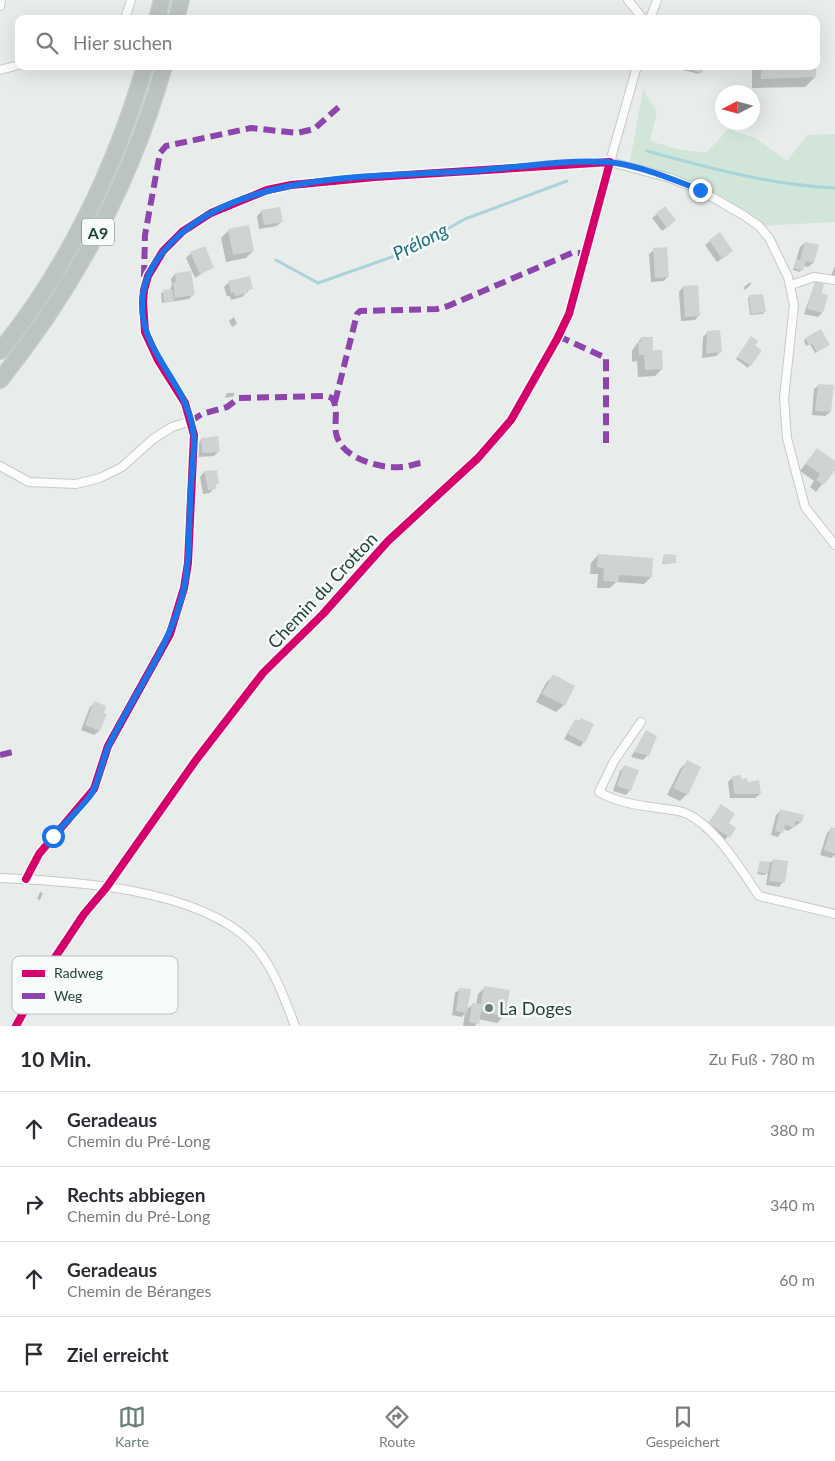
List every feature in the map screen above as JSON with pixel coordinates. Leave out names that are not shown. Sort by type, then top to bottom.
[{"type":"highway","points":[[158,15],[162,0]]},
{"type":"highway","points":[[177,15],[180,0]]},
{"type":"highway","name":"A9","points":[[0,351],[44,290],[83,221],[118,146],[144,70]]},
{"type":"highway","name":"A9","points":[[0,380],[51,312],[100,229],[135,153],[163,70]]},
{"type":"street","points":[[0,6],[1,0]]},
{"type":"street","points":[[126,15],[132,0]]},
{"type":"street","points":[[628,0],[640,15]]},
{"type":"street","points":[[651,15],[657,0]]},
{"type":"street","points":[[0,70],[15,66]]},
{"type":"street","name":"Chemin du Crotton","points":[[56,956],[84,914],[106,888],[196,760],[262,673],[323,614],[388,542],[478,458],[511,420],[569,314],[636,70]]},
{"type":"street","points":[[26,879],[39,854],[94,789],[108,746],[170,634],[184,588],[188,563],[194,435],[183,397],[158,360],[146,332],[144,290],[148,276],[163,251],[183,230],[211,213],[267,190],[291,185],[375,177],[610,162],[670,178],[700,190],[744,215],[759,226],[769,238],[790,285],[794,305],[784,398],[787,438],[805,507],[835,545]]},
{"type":"street","points":[[790,285],[814,277],[835,280]]},
{"type":"street","points":[[0,466],[29,482],[76,484],[100,478],[122,467],[153,439],[172,427],[191,421]]},
{"type":"street","points":[[641,722],[614,761],[599,792],[608,798],[648,807],[680,811],[713,831],[758,896],[835,914]]},
{"type":"street","points":[[0,878],[60,881],[156,896],[206,914],[230,926],[251,943],[272,971],[295,1026]]},
{"type":"street","name":"Chemin du Crotton","points":[[16,1026],[23,1014]]},
{"type":"green space","points":[[643,89],[657,112],[650,141],[677,149],[706,153],[727,130],[731,130],[755,138],[787,161],[807,135],[835,134],[835,222],[759,226],[700,190],[629,167]]},
{"type":"building","points":[[691,70],[703,70],[702,73]]},
{"type":"building","points":[[761,70],[816,70],[816,77],[761,79]]},
{"type":"building","points":[[665,206],[676,220],[667,228],[656,213]]},
{"type":"building","points":[[280,207],[283,222],[264,225],[261,210]]},
{"type":"building","points":[[249,225],[254,251],[233,255],[228,229]]},
{"type":"building","points":[[720,232],[733,251],[722,259],[709,240]]},
{"type":"building","points":[[805,242],[819,245],[814,263],[806,261],[803,271],[794,268],[796,259],[800,260]]},
{"type":"building","points":[[205,246],[214,268],[200,274],[190,252]]},
{"type":"building","points":[[667,247],[669,277],[655,278],[653,248]]},
{"type":"building","points":[[191,271],[195,295],[175,298],[173,283],[176,282],[175,273]]},
{"type":"building","points":[[250,276],[253,289],[247,290],[248,293],[235,296],[234,292],[231,293],[228,281]]},
{"type":"building","points":[[815,281],[824,284],[822,293],[828,295],[823,313],[807,309]]},
{"type":"building","points":[[698,285],[700,316],[685,317],[683,286]]},
{"type":"building","points":[[172,289],[174,301],[164,302],[163,290]]},
{"type":"building","points":[[763,294],[766,312],[751,314],[749,295]]},
{"type":"building","points":[[821,329],[830,345],[817,352],[812,343],[809,345],[805,338]]},
{"type":"building","points":[[720,330],[722,352],[706,354],[707,331]]},
{"type":"building","points":[[751,336],[758,341],[755,346],[762,350],[751,366],[737,357]]},
{"type":"building","points":[[641,337],[653,337],[653,350],[662,350],[663,369],[645,370],[644,355],[639,355],[638,342],[641,342]]},
{"type":"building","points":[[818,384],[834,385],[831,412],[815,411]]},
{"type":"building","points":[[218,436],[220,452],[202,453],[201,438]]},
{"type":"building","points":[[817,448],[835,461],[835,470],[824,485],[816,480],[820,474],[806,464]]},
{"type":"building","points":[[217,470],[219,484],[215,484],[216,489],[208,490],[204,471]]},
{"type":"building","points":[[598,554],[653,558],[652,577],[619,575],[618,582],[603,581],[604,568],[597,567]]},
{"type":"building","points":[[664,554],[676,555],[676,563],[663,563]]},
{"type":"building","points":[[553,674],[575,686],[565,706],[542,694]]},
{"type":"building","points":[[94,701],[106,706],[104,713],[107,714],[100,731],[85,725]]},
{"type":"building","points":[[581,718],[594,724],[585,743],[568,734],[575,719],[579,721]]},
{"type":"building","points":[[646,730],[657,736],[649,756],[634,752]]},
{"type":"building","points":[[687,760],[701,767],[688,795],[673,788]]},
{"type":"building","points":[[624,765],[639,770],[631,791],[617,786]]},
{"type":"building","points":[[741,775],[741,779],[747,778],[748,782],[759,780],[761,794],[734,794],[732,776]]},
{"type":"building","points":[[721,804],[735,814],[729,823],[736,828],[730,838],[708,823]]},
{"type":"building","points":[[780,809],[804,815],[802,822],[795,821],[794,827],[785,825],[783,833],[775,831]]},
{"type":"building","points":[[831,827],[835,828],[835,854],[824,850]]},
{"type":"building","points":[[773,859],[788,861],[785,883],[769,881]]},
{"type":"building","points":[[760,861],[770,862],[768,874],[758,872]]},
{"type":"building","name":"La Doges","points":[[484,986],[510,990],[505,1016],[481,1012],[479,1024],[469,1022],[472,1003],[481,1004]]},
{"type":"building","name":"La Doges","points":[[459,988],[471,989],[467,1013],[456,1011]]},
{"type":"waterway","name":"Prélong","points":[[647,151],[764,179],[835,188]]},
{"type":"waterway","name":"Prélong","points":[[276,260],[318,283],[406,252],[465,219],[567,181]]},
{"type":"marked path","points":[[144,277],[145,235],[160,153],[166,146],[251,128],[297,133],[314,129],[341,105]]},
{"type":"marked path","points":[[335,402],[357,314],[360,311],[437,309],[572,253],[586,253]]},
{"type":"marked path","points":[[558,336],[606,358],[606,443]]},
{"type":"marked path","points":[[191,421],[202,414],[227,407],[239,398],[326,396],[332,398],[334,402],[336,433],[339,442],[353,455],[372,464],[383,466],[404,467],[421,463]]},
{"type":"marked path","points":[[0,755],[17,751]]},
{"type":"cycle path","points":[[26,879],[39,854],[94,789],[108,746],[170,634],[184,588],[188,563],[194,435],[185,403],[158,360],[145,332],[143,302],[148,276],[163,251],[183,231],[211,213],[267,190],[291,185],[375,177],[610,162],[569,314],[511,420],[478,458],[388,541],[323,614],[263,673],[196,760],[106,888],[84,914],[56,956]]},
{"type":"cycle path","points":[[16,1026],[23,1014]]},
{"type":"place","name":"La Doges","points":[[489,1008]]},
{"type":"route","points":[[53,836],[94,789],[108,746],[170,634],[184,588],[188,563],[194,435],[186,403],[158,360],[146,332],[143,302],[148,276],[163,251],[183,230],[232,202],[267,190],[291,185],[375,177],[610,162],[670,178],[700,190]]}]
